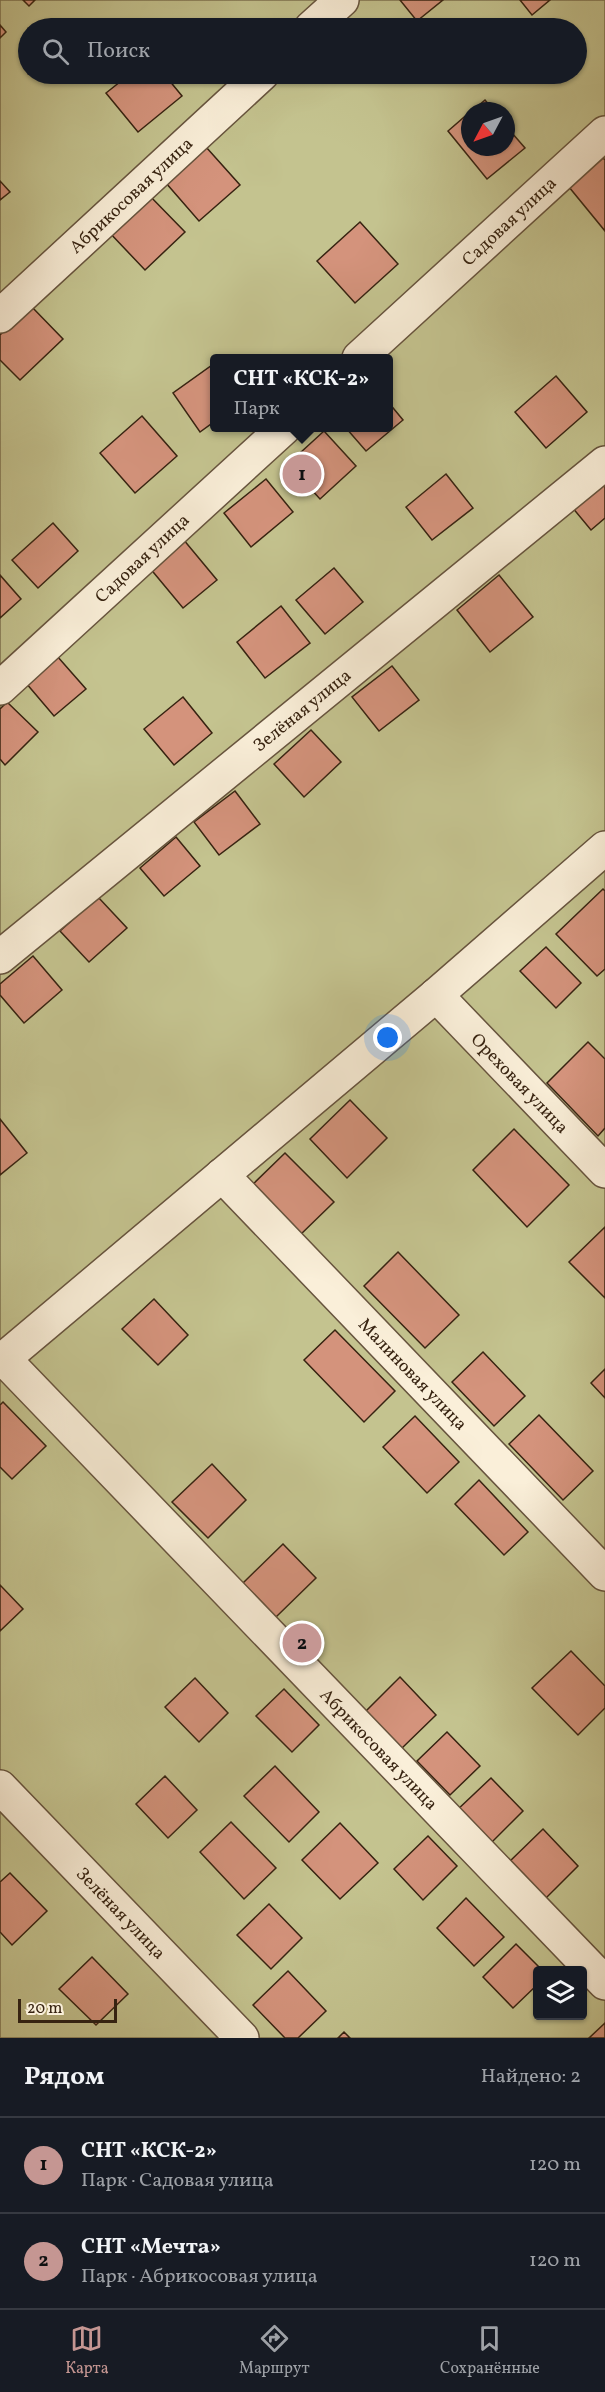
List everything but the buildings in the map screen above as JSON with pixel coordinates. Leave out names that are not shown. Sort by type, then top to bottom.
[{"type":"street","points":[[322,18],[342,0]]},
{"type":"street","name":"Абрикосовая улица","points":[[0,316],[251,84]]},
{"type":"street","name":"Садовая улица","points":[[363,354],[605,133]]},
{"type":"street","name":"Садовая улица","points":[[0,688],[280,432]]},
{"type":"street","name":"Зелёная улица","points":[[0,957],[605,463]]},
{"type":"street","points":[[2,1360],[436,995],[605,848]]},
{"type":"street","name":"Ореховая улица","points":[[436,995],[605,1171]]},
{"type":"street","name":"Малиновая улица","points":[[222,1175],[605,1574]]},
{"type":"street","name":"Абрикосовая улица","points":[[2,1360],[605,1983]]},
{"type":"street","name":"Зелёная улица","points":[[0,1787],[242,2038]]},
{"type":"shaded area","points":[[0,0],[605,0],[605,2038],[0,2038]]},
{"type":"place","name":"СНТ «КСК-2»","points":[[302,474]]},
{"type":"place","name":"СНТ «Мечта»","points":[[302,1643]]}]
